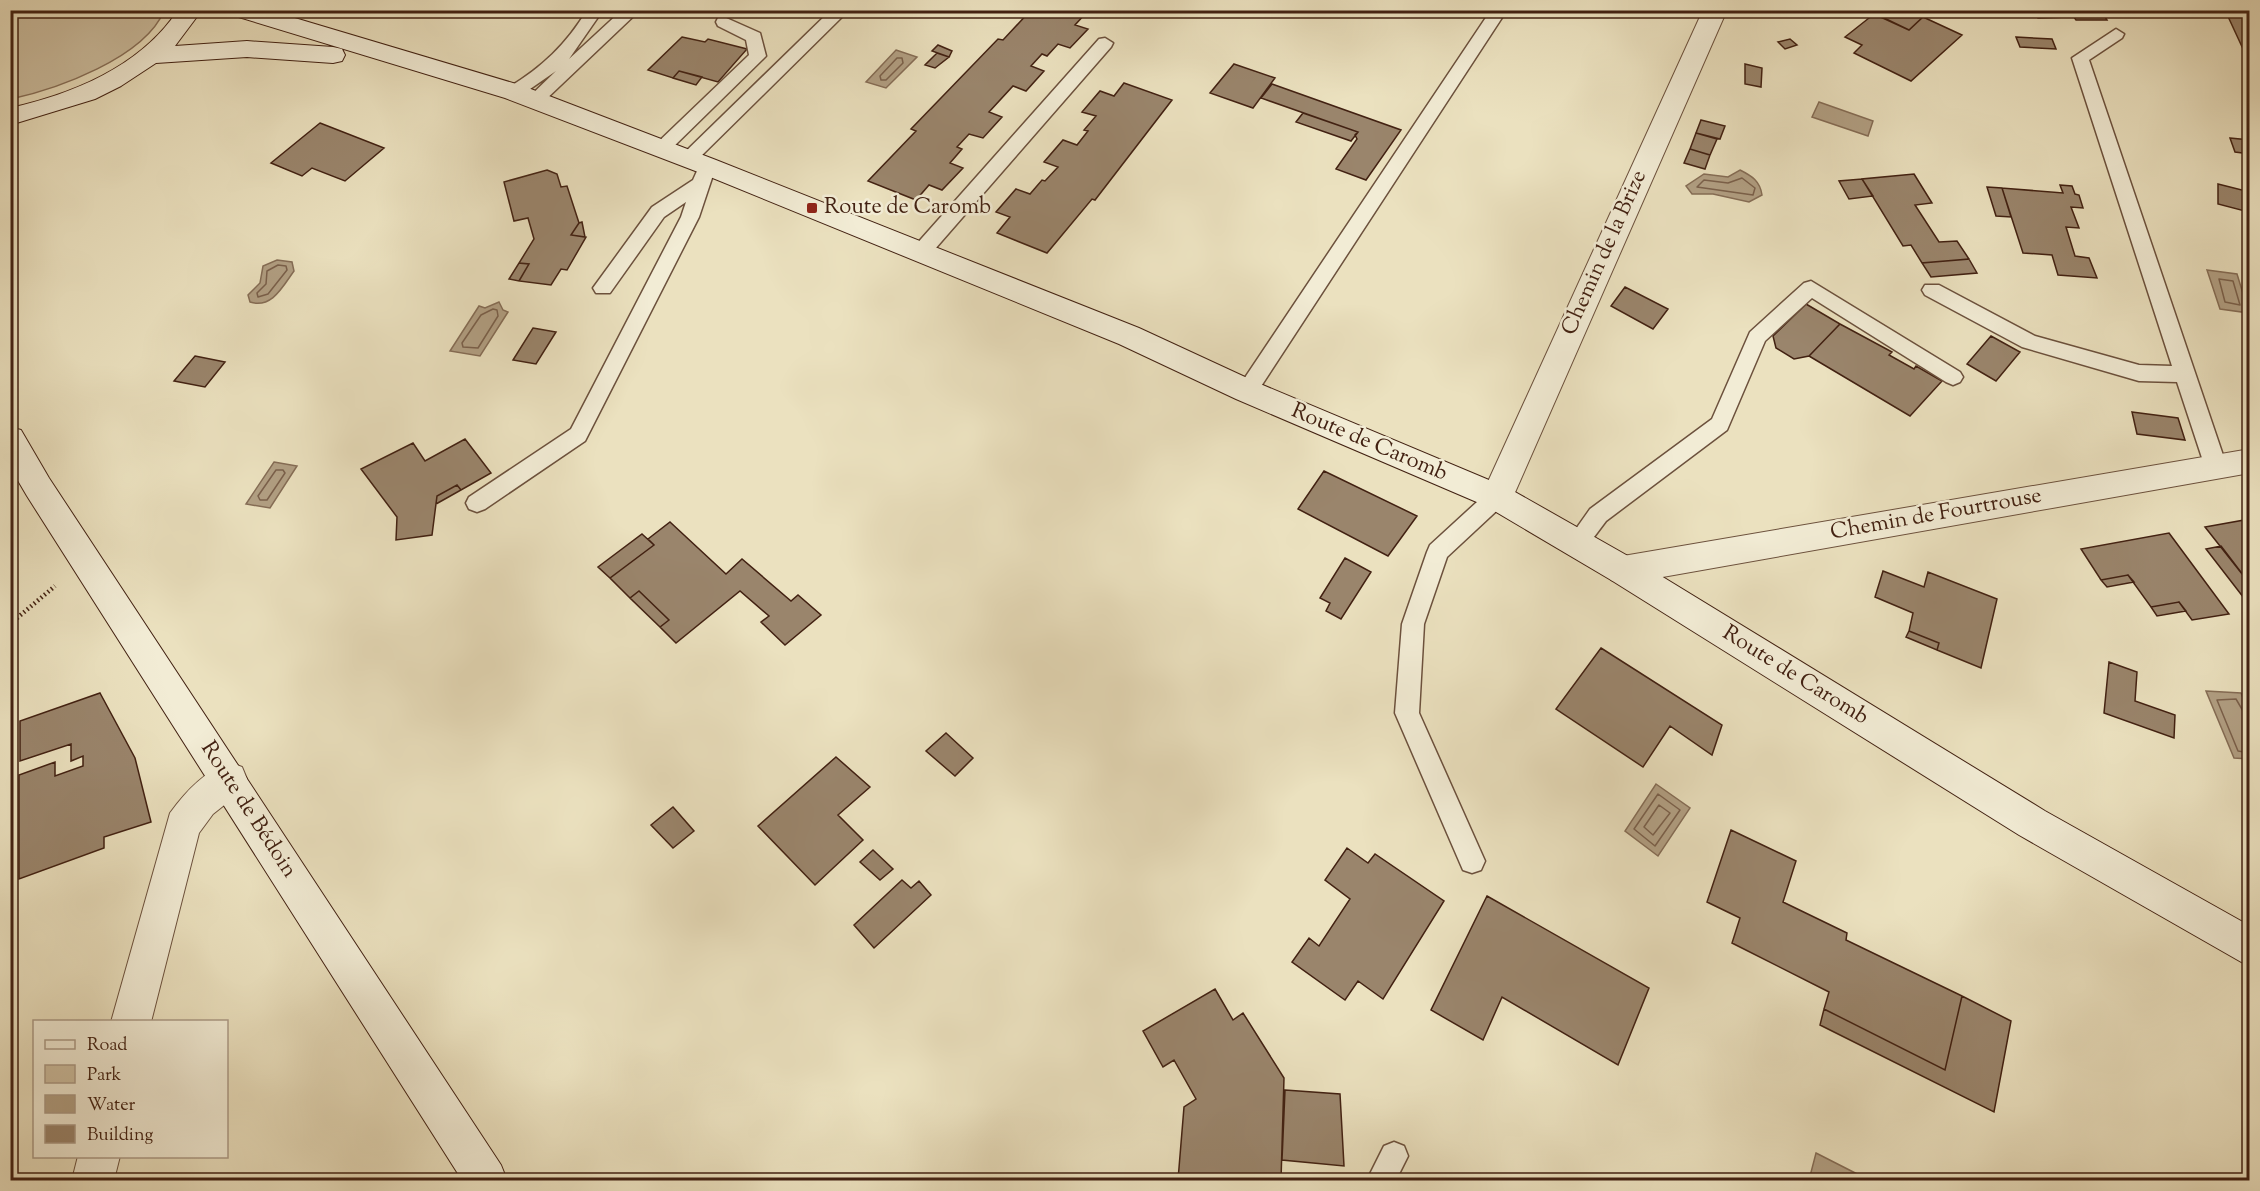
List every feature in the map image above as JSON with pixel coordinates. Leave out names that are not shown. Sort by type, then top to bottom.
[{"type":"main road","points":[[10,142],[22,115],[98,88],[151,56],[183,24],[190,10]]},
{"type":"main road","points":[[240,10],[427,68]]},
{"type":"main road","name":"Chemin de la Brize","points":[[1497,497],[1715,10]]},
{"type":"main road","points":[[151,56],[247,49],[314,52],[427,68]]},
{"type":"main road","name":"Route de Caromb","points":[[427,68],[525,96],[689,164],[921,252],[1129,336],[1247,391],[1497,497],[1623,570],[2032,823],[2250,948]]},
{"type":"main road","name":"Route de Bédoin","points":[[10,439],[86,561],[486,1180]]},
{"type":"main road","name":"Chemin de Fourtrouse","points":[[1623,570],[2250,461]]},
{"type":"main road","points":[[131,1020],[183,825],[200,802],[229,779]]},
{"type":"main road","points":[[93,1180],[98,1158]]},
{"type":"lane","points":[[525,96],[575,45],[595,10]]},
{"type":"lane","points":[[525,96],[632,10]]},
{"type":"lane","points":[[1247,391],[1499,10]]},
{"type":"lane","points":[[477,503],[578,435],[690,217],[689,164],[838,13]]},
{"type":"lane","points":[[603,288],[658,212],[758,56],[754,37],[724,22]]},
{"type":"lane","points":[[2116,34],[2079,58],[2216,467]]},
{"type":"lane","points":[[921,252],[1105,43]]},
{"type":"lane","points":[[1577,543],[1598,515],[1720,424],[1757,338],[1811,288],[1953,377]]},
{"type":"lane","points":[[1932,290],[2029,342],[2139,373],[2184,374]]},
{"type":"lane","points":[[1472,861],[1407,713],[1413,624],[1438,552],[1497,497]]},
{"type":"path","points":[[10,624],[86,561]]},
{"type":"green space","points":[[10,11],[164,11],[154,28],[119,57],[52,88],[11,99]]},
{"type":"water","points":[[896,50],[917,57],[886,88],[866,82]]},
{"type":"water","points":[[1819,102],[1873,121],[1868,136],[1812,117]]},
{"type":"water","points":[[1740,170],[1755,180],[1762,195],[1749,202],[1713,194],[1692,194],[1686,186],[1704,174],[1728,177]]},
{"type":"water","points":[[277,260],[292,262],[294,271],[271,299],[258,303],[250,302],[248,295],[260,283],[263,266]]},
{"type":"water","points":[[2207,270],[2237,274],[2249,313],[2220,309]]},
{"type":"water","points":[[499,302],[503,310],[508,312],[480,356],[450,351],[479,306],[485,308]]},
{"type":"water","points":[[274,462],[297,466],[270,508],[246,504]]},
{"type":"water","points":[[2206,691],[2241,693],[2249,713],[2249,759],[2234,758]]},
{"type":"water","points":[[1656,784],[1690,808],[1658,856],[1625,831]]},
{"type":"water","points":[[1816,1153],[1869,1180],[1809,1180]]},
{"type":"building","points":[[1031,10],[1079,10],[1086,13],[1075,25],[1088,29],[1070,48],[1058,44],[1047,56],[1042,54],[1031,66],[1044,71],[1026,91],[1013,86],[989,112],[1002,117],[983,138],[969,134],[957,147],[962,149],[950,163],[963,168],[942,190],[929,185],[916,200],[868,181],[916,131],[911,129],[998,39],[1003,40]]},
{"type":"building","points":[[1889,10],[1910,10],[1923,17],[1909,30],[1882,17]]},
{"type":"building","points":[[2034,10],[2065,10],[2069,17],[2038,18]]},
{"type":"building","points":[[2069,10],[2101,10],[2107,20],[2076,20]]},
{"type":"building","points":[[2225,10],[2250,10],[2250,64]]},
{"type":"building","points":[[1874,14],[1909,30],[1923,17],[1962,35],[1911,81],[1854,53],[1862,45],[1845,37]]},
{"type":"building","points":[[682,37],[705,42],[708,39],[747,49],[718,82],[679,71],[673,78],[648,70]]},
{"type":"building","points":[[2016,37],[2052,39],[2056,49],[2020,47]]},
{"type":"building","points":[[1790,39],[1797,45],[1785,49],[1778,42]]},
{"type":"building","points":[[938,45],[952,51],[949,57],[932,51]]},
{"type":"building","points":[[937,53],[949,57],[935,68],[925,65]]},
{"type":"building","points":[[1234,64],[1275,78],[1253,108],[1210,93]]},
{"type":"building","points":[[1745,64],[1762,68],[1761,87],[1745,84]]},
{"type":"building","points":[[679,71],[702,77],[696,85],[673,78]]},
{"type":"building","points":[[1124,83],[1172,100],[1095,200],[1092,199],[1047,253],[997,233],[1010,217],[996,212],[1016,189],[1030,194],[1042,180],[1045,181],[1058,167],[1044,162],[1063,140],[1077,145],[1088,131],[1084,130],[1096,116],[1082,112],[1100,91],[1114,96]]},
{"type":"building","points":[[1272,84],[1401,130],[1366,180],[1336,169],[1357,139],[1355,135],[1358,132],[1261,98]]},
{"type":"building","points":[[1303,113],[1358,132],[1351,141],[1296,122]]},
{"type":"building","points":[[1701,120],[1725,126],[1720,139],[1696,133]]},
{"type":"building","points":[[320,123],[384,148],[345,181],[312,168],[302,176],[271,163]]},
{"type":"building","points":[[1696,133],[1717,139],[1710,155],[1690,149]]},
{"type":"building","points":[[2230,138],[2250,140],[2250,154],[2235,152]]},
{"type":"building","points":[[1690,149],[1710,155],[1705,169],[1684,163]]},
{"type":"building","points":[[547,170],[557,174],[561,187],[567,186],[579,223],[571,235],[586,237],[567,270],[561,269],[551,285],[519,281],[529,264],[519,263],[534,239],[528,218],[514,221],[504,182]]},
{"type":"building","points":[[1914,174],[1932,203],[1915,205],[1939,242],[1957,241],[1969,259],[1922,263],[1911,245],[1903,246],[1862,179]]},
{"type":"building","points":[[1862,179],[1873,196],[1849,199],[1839,181]]},
{"type":"building","points":[[2218,184],[2250,192],[2250,219],[2249,212],[2218,204]]},
{"type":"building","points":[[2060,185],[2072,186],[2075,194],[2079,195],[2083,208],[2071,207],[2079,228],[2066,227],[2075,256],[2089,258],[2097,278],[2058,275],[2052,255],[2023,253],[2002,188],[2063,193]]},
{"type":"building","points":[[1987,187],[2002,188],[2011,217],[1996,216]]},
{"type":"building","points":[[582,222],[585,237],[571,235],[579,223]]},
{"type":"building","points":[[1969,259],[1977,273],[1931,277],[1922,263]]},
{"type":"building","points":[[519,263],[529,264],[519,281],[509,279]]},
{"type":"building","points":[[1625,287],[1668,309],[1653,329],[1611,306]]},
{"type":"building","points":[[1806,304],[1840,324],[1809,356],[1794,359],[1776,348],[1773,336]]},
{"type":"building","points":[[1840,324],[1892,352],[1889,355],[1914,369],[1916,366],[1942,381],[1910,416],[1809,356]]},
{"type":"building","points":[[533,328],[556,332],[536,364],[513,360]]},
{"type":"building","points":[[1991,336],[2020,352],[1996,381],[1967,364]]},
{"type":"building","points":[[195,356],[225,362],[205,387],[174,381]]},
{"type":"building","points":[[2132,412],[2178,418],[2185,440],[2137,434]]},
{"type":"building","points":[[465,439],[491,473],[461,490],[457,485],[437,496],[432,535],[396,540],[397,517],[361,469],[413,443],[425,461]]},
{"type":"building","points":[[1324,471],[1417,516],[1388,556],[1298,509]]},
{"type":"building","points":[[457,485],[461,490],[436,504],[437,496]]},
{"type":"building","points":[[2250,519],[2250,584],[2205,527]]},
{"type":"building","points":[[670,522],[726,574],[742,559],[791,601],[798,595],[821,615],[785,645],[761,622],[769,616],[740,591],[676,643],[660,627],[669,620],[639,591],[630,598],[610,578],[654,545],[648,539]]},
{"type":"building","points":[[2169,533],[2229,614],[2192,620],[2179,602],[2151,607],[2128,575],[2101,580],[2081,549]]},
{"type":"building","points":[[642,534],[654,545],[610,578],[598,567]]},
{"type":"building","points":[[2221,546],[2250,584],[2250,602],[2247,602],[2206,549]]},
{"type":"building","points":[[1345,558],[1371,572],[1341,619],[1326,611],[1330,603],[1320,598]]},
{"type":"building","points":[[1883,571],[1924,587],[1928,572],[1997,599],[1981,668],[1937,650],[1939,643],[1909,631],[1913,613],[1875,597]]},
{"type":"building","points":[[2128,575],[2134,582],[2107,587],[2101,580]]},
{"type":"building","points":[[639,591],[669,620],[660,627],[630,598]]},
{"type":"building","points":[[2179,602],[2186,611],[2157,616],[2151,607]]},
{"type":"building","points":[[1909,631],[1939,643],[1937,650],[1906,637]]},
{"type":"building","points":[[1601,648],[1722,725],[1712,755],[1670,726],[1643,767],[1556,709]]},
{"type":"building","points":[[2109,662],[2137,672],[2135,701],[2175,715],[2174,738],[2104,713]]},
{"type":"building","points":[[100,693],[135,758],[151,822],[104,837],[104,848],[19,879],[19,775],[55,762],[55,776],[83,766],[83,756],[71,761],[71,744],[20,761],[20,721]]},
{"type":"building","points":[[946,733],[973,758],[955,776],[926,751]]},
{"type":"building","points":[[836,757],[870,787],[838,815],[863,840],[815,885],[758,826]]},
{"type":"building","points":[[673,807],[694,831],[673,848],[651,825]]},
{"type":"building","points":[[1731,830],[1796,861],[1783,902],[1847,933],[1846,940],[1962,996],[1945,1070],[1824,1009],[1829,992],[1732,943],[1740,918],[1707,902]]},
{"type":"building","points":[[1347,848],[1368,863],[1375,854],[1444,901],[1383,999],[1358,981],[1345,1000],[1292,962],[1309,938],[1319,946],[1350,899],[1325,880]]},
{"type":"building","points":[[873,850],[893,869],[880,880],[860,862]]},
{"type":"building","points":[[902,880],[911,888],[919,881],[931,895],[874,948],[854,925]]},
{"type":"building","points":[[1487,896],[1649,988],[1618,1065],[1502,997],[1483,1040],[1431,1010]]},
{"type":"building","points":[[1215,989],[1233,1020],[1243,1013],[1284,1078],[1281,1180],[1178,1180],[1184,1107],[1196,1099],[1174,1060],[1163,1067],[1143,1031]]},
{"type":"building","points":[[1962,996],[2011,1021],[1994,1112],[1820,1025],[1824,1009],[1945,1070]]},
{"type":"building","points":[[1285,1090],[1340,1094],[1344,1166],[1282,1160]]},
{"type":"place","name":"Route de Caromb","points":[[812,208]]}]
